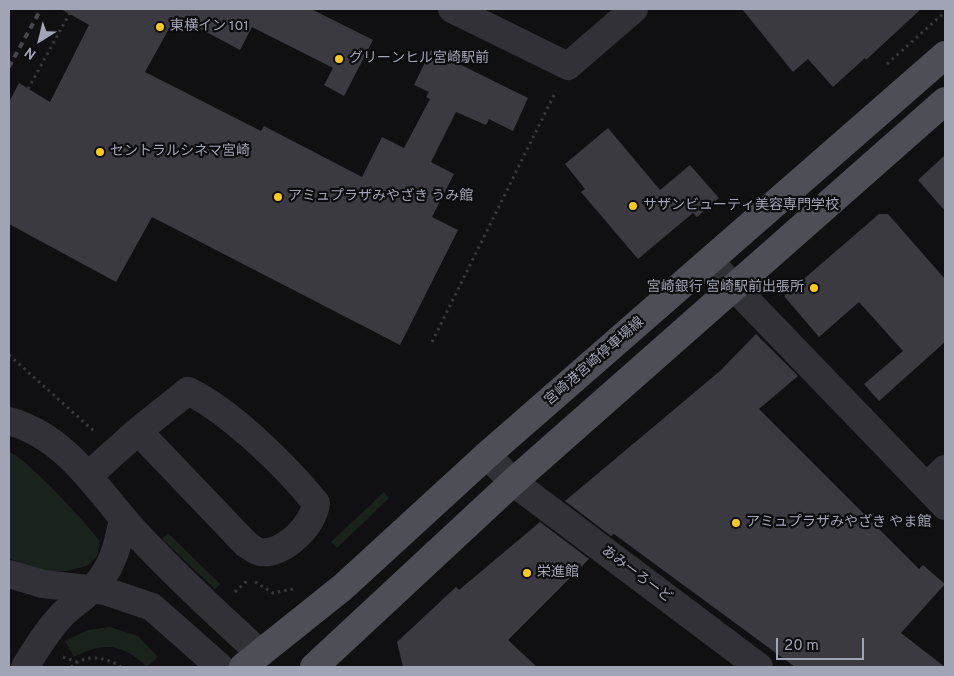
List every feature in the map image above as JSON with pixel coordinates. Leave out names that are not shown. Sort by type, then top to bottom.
[{"type":"main road","name":"宮崎港宮崎停車場線","points":[[259,663],[487,455],[945,55]]},
{"type":"main road","points":[[314,667],[513,482],[736,288],[945,102]]},
{"type":"street","points":[[452,9],[568,66],[634,9]]},
{"type":"street","points":[[710,262],[939,487]]},
{"type":"street","points":[[89,475],[138,431],[188,391],[210,402],[301,485],[316,503],[315,514],[290,541],[275,552],[258,552],[246,544],[138,431]]},
{"type":"street","points":[[9,421],[40,433],[89,475],[123,518],[212,608],[259,663]]},
{"type":"street","name":"あみーろーど","points":[[487,455],[513,482],[760,667]]},
{"type":"street","points":[[38,667],[66,629],[104,593],[110,566],[118,546],[123,518]]},
{"type":"street","points":[[9,574],[43,584],[104,593],[152,607],[220,667]]},
{"type":"street","points":[[25,667],[47,632],[62,614],[104,593]]},
{"type":"path","points":[[28,89],[72,9]]},
{"type":"path","points":[[432,342],[568,66]]},
{"type":"path","points":[[9,355],[100,436]]},
{"type":"path","points":[[234,594],[249,579]]},
{"type":"path","points":[[71,667],[77,662],[91,658],[110,660],[121,667]]},
{"type":"shaded area","points":[[9,452],[18,457],[43,479],[100,541],[97,556],[87,566],[66,571],[39,571],[9,558]]},
{"type":"shaded area","points":[[384,492],[389,498],[337,548],[331,542]]},
{"type":"shaded area","points":[[168,533],[220,584],[215,589],[162,539]]},
{"type":"shaded area","points":[[110,627],[138,636],[158,657],[147,667],[121,649],[104,647],[74,657],[65,641],[88,630]]},
{"type":"building","name":"アミュプラザみやざき うみ館","points":[[61,9],[311,9],[373,40],[344,96],[324,85],[333,68],[252,27],[240,50],[176,16],[145,72],[261,131],[264,126],[362,177],[382,137],[404,148],[430,99],[426,97],[429,92],[414,85],[431,50],[528,98],[513,131],[489,119],[486,125],[456,112],[431,162],[454,174],[432,217],[458,230],[400,345],[152,217],[116,282],[9,224],[9,102],[19,83],[50,102],[89,25]]},
{"type":"building","points":[[742,9],[921,9],[866,60],[865,58],[833,87],[808,59],[793,72]]},
{"type":"building","name":"サザンビューティ美容専門学校","points":[[608,128],[660,190],[690,165],[719,198],[697,217],[693,213],[638,259],[581,192],[585,189],[565,164]]},
{"type":"building","points":[[945,155],[945,211],[918,180]]},
{"type":"building","points":[[879,214],[888,214],[945,279],[945,342],[879,401],[864,384],[903,351],[859,302],[819,337],[784,296]]},
{"type":"building","name":"アミュプラザみやざき やま館","points":[[756,334],[798,376],[759,409],[919,569],[923,565],[945,584],[901,633],[945,667],[795,667],[614,534],[611,536],[565,501],[720,371]]},
{"type":"building","points":[[540,522],[589,559],[508,640],[537,667],[403,667],[397,642],[456,587],[459,590]]},
{"type":"railway","points":[[9,67],[41,9]]},
{"type":"place","name":"東横イン 101","points":[[160,27]]},
{"type":"place","name":"グリーンヒル宮崎駅前","points":[[339,59]]},
{"type":"place","name":"セントラルシネマ宮崎","points":[[100,152]]},
{"type":"place","name":"アミュプラザみやざき うみ館","points":[[278,197]]},
{"type":"place","name":"サザンビューティ美容専門学校","points":[[633,206]]},
{"type":"place","name":"宮崎銀行 宮崎駅前出張所","points":[[814,288]]},
{"type":"place","name":"アミュプラザみやざき やま館","points":[[736,523]]},
{"type":"place","name":"栄進館","points":[[527,573]]}]
